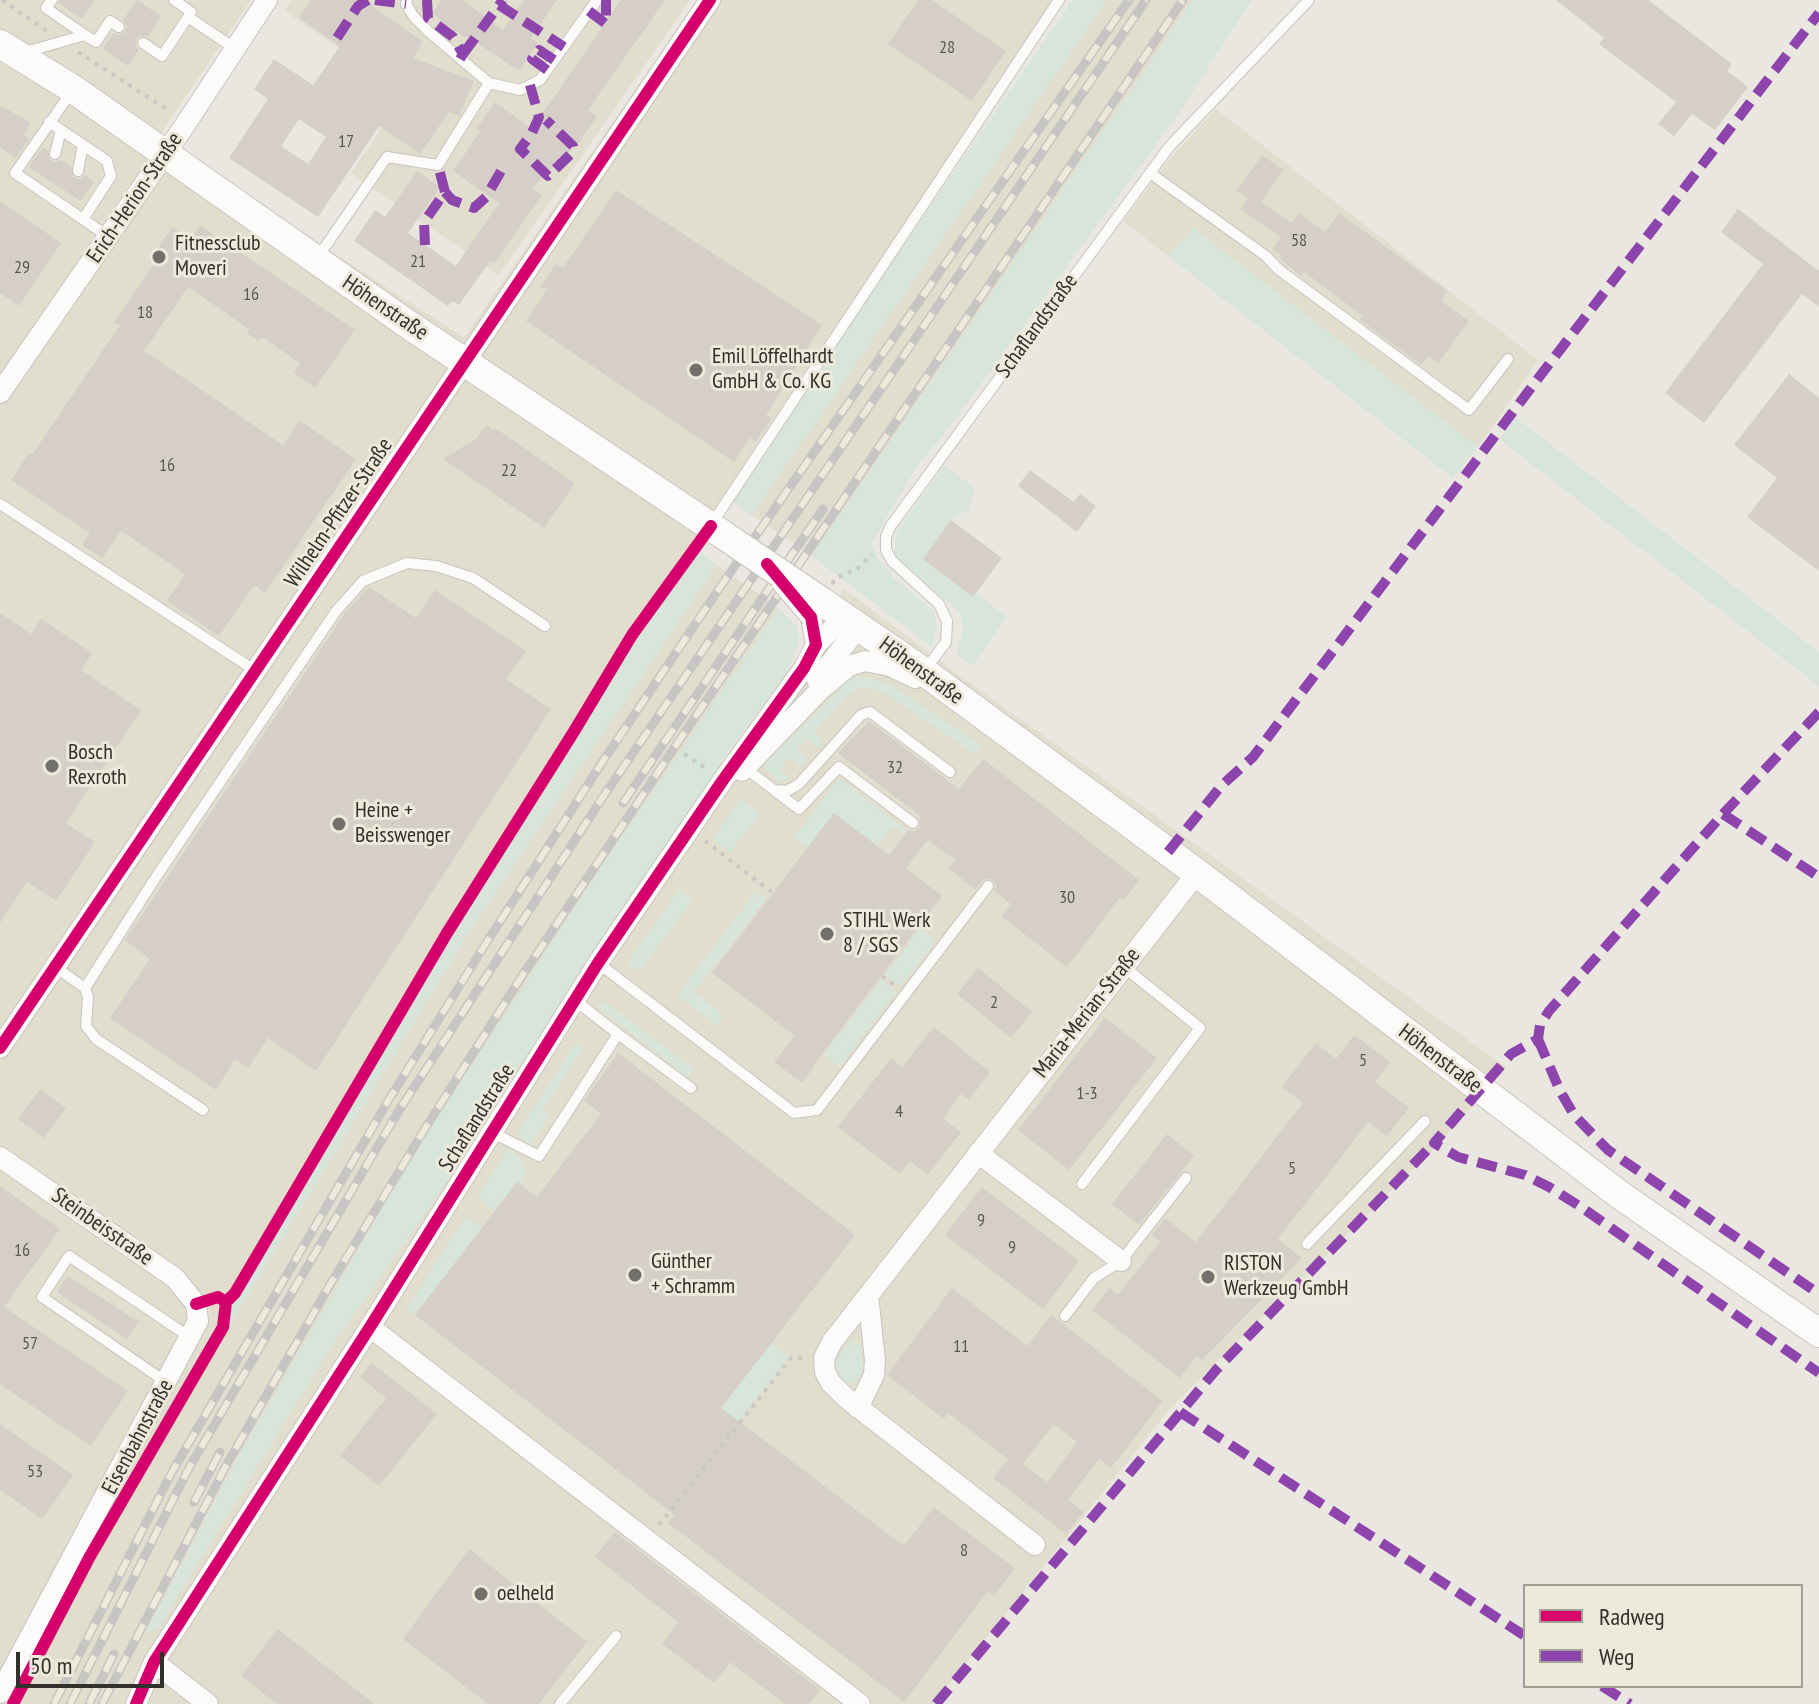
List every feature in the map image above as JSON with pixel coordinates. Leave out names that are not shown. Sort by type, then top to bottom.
[{"type":"main road","name":"Höhenstraße","points":[[8,49],[73,89],[465,363],[767,564],[816,609],[844,617],[923,671],[1197,873],[1608,1187],[1819,1333]]},
{"type":"street","name":"Erich-Herion-Straße","points":[[0,393],[109,237],[267,0]]},
{"type":"street","name":"Wilhelm-Pfitzer-Straße","points":[[0,1048],[710,0]]},
{"type":"street","points":[[816,609],[816,645]]},
{"type":"street","name":"Schaflandstraße","points":[[136,1704],[154,1662],[370,1327],[598,963],[723,780],[804,668],[816,645],[844,617],[850,638],[844,649],[690,831]]},
{"type":"street","name":"Schaflandstraße","points":[[748,764],[830,682],[849,666],[865,661],[890,666],[967,704]]},
{"type":"street","name":"Maria-Merian-Straße","points":[[824,1358],[832,1342],[868,1295],[1197,873]]},
{"type":"street","points":[[978,1153],[1121,1261]]},
{"type":"street","name":"Steinbeisstraße","points":[[0,1157],[175,1278],[196,1304]]},
{"type":"street","points":[[858,1408],[871,1384],[875,1360],[868,1295]]},
{"type":"street","name":"Eisenbahnstraße","points":[[0,1693],[191,1338],[198,1321],[196,1304]]},
{"type":"street","points":[[370,1327],[860,1704]]},
{"type":"street","points":[[824,1358],[825,1372],[831,1383],[858,1408],[1035,1545]]},
{"type":"street","points":[[154,1662],[208,1704]]},
{"type":"lane","points":[[52,0],[46,8],[96,42],[110,21],[119,27]]},
{"type":"lane","points":[[143,43],[162,56],[191,12],[174,0]]},
{"type":"lane","points":[[407,0],[406,4],[414,17],[489,83],[520,90],[540,80],[597,0]]},
{"type":"lane","points":[[716,530],[1059,0]]},
{"type":"lane","name":"Schaflandstraße","points":[[886,537],[890,527],[1169,147],[1309,0]]},
{"type":"lane","points":[[188,17],[234,48]]},
{"type":"lane","points":[[8,49],[85,35]]},
{"type":"lane","points":[[316,261],[387,157],[438,165],[489,83]]},
{"type":"lane","points":[[73,89],[15,173],[109,237]]},
{"type":"lane","points":[[49,122],[107,161],[111,176],[83,219]]},
{"type":"lane","points":[[55,154],[61,130]]},
{"type":"lane","points":[[78,171],[83,145]]},
{"type":"lane","points":[[1150,173],[1266,256],[1278,269],[1469,410],[1508,359]]},
{"type":"lane","points":[[45,194],[49,181]]},
{"type":"lane","points":[[69,210],[73,196]]},
{"type":"lane","points":[[0,504],[256,671]]},
{"type":"lane","points":[[886,537],[886,550],[892,561],[939,604],[947,621],[946,642],[923,671]]},
{"type":"lane","points":[[85,988],[154,880],[336,611],[363,581],[407,563],[436,566],[473,578],[545,626]]},
{"type":"lane","points":[[774,790],[787,791],[799,784],[861,715],[870,712],[950,772]]},
{"type":"lane","points":[[748,764],[799,809],[839,767],[913,823]]},
{"type":"lane","points":[[598,963],[794,1113],[817,1110],[988,886]]},
{"type":"lane","points":[[55,967],[85,988],[88,997],[86,1026],[96,1039],[203,1110]]},
{"type":"lane","points":[[1082,1184],[1200,1028],[1124,967]]},
{"type":"lane","points":[[576,1001],[691,1088]]},
{"type":"lane","points":[[491,1132],[539,1156],[618,1034]]},
{"type":"lane","points":[[1307,1244],[1425,1121]]},
{"type":"lane","points":[[1065,1316],[1094,1278],[1121,1261],[1186,1178]]},
{"type":"lane","points":[[167,1382],[42,1297],[69,1256],[191,1338]]},
{"type":"lane","points":[[560,1704],[616,1636]]},
{"type":"path","points":[[2,0],[187,122]]},
{"type":"path","points":[[539,117],[546,120]]},
{"type":"path","points":[[816,609],[836,578],[857,569],[886,537]]},
{"type":"path","points":[[684,754],[723,780]]},
{"type":"path","points":[[690,831],[773,893]]},
{"type":"path","points":[[646,1541],[791,1358],[824,1358]]},
{"type":"shaded area","points":[[0,0],[251,0],[158,138],[464,338],[697,0],[1052,0],[969,131],[718,504],[700,552],[636,635],[595,706],[403,1012],[262,1257],[233,1301],[228,1327],[463,942],[716,565],[779,608],[417,1149],[241,1453],[145,1634],[158,1628],[328,1352],[466,1154],[553,1018],[844,589],[963,678],[1506,1067],[1441,1142],[1172,1406],[933,1704],[0,1704]]},
{"type":"shaded area","points":[[292,0],[690,0],[499,275],[351,173],[405,94],[285,11]]},
{"type":"shaded area","points":[[1073,0],[1107,0],[752,515],[728,499]]},
{"type":"shaded area","points":[[1107,0],[1193,0],[812,556],[752,515]]},
{"type":"shaded area","points":[[1193,0],[1252,0],[1176,117],[944,434],[918,465],[871,543],[878,559],[894,579],[934,611],[937,627],[932,647],[812,556]]},
{"type":"shaded area","points":[[1216,109],[1538,360],[1478,447],[1193,228],[1168,256],[1123,221],[1174,154]]},
{"type":"shaded area","points":[[1193,228],[1478,447],[1453,478],[1168,256]]},
{"type":"shaded area","points":[[1516,418],[1819,652],[1819,686],[1499,439]]},
{"type":"shaded area","points":[[944,466],[975,488],[968,510],[951,520],[923,559],[973,597],[976,593],[1007,617],[972,666],[956,655],[964,626],[959,611],[906,568],[894,553],[897,532]]},
{"type":"shaded area","points":[[700,552],[716,565],[463,942],[227,1330],[233,1301],[262,1257],[403,1012],[595,706],[636,635]]},
{"type":"shaded area","points":[[779,608],[797,627],[800,640],[786,673],[720,762],[725,766],[553,1018],[466,1154],[328,1352],[158,1628],[144,1635],[241,1453],[417,1149],[600,869]]},
{"type":"shaded area","points":[[853,676],[876,679],[895,687],[981,745],[974,754],[891,697],[873,689],[860,688],[847,696],[814,731],[824,741],[818,748],[807,739],[797,750],[807,759],[800,767],[790,757],[780,769],[789,779],[780,782],[764,768],[768,762]]},
{"type":"shaded area","points":[[839,778],[907,832],[904,835],[893,826],[877,846],[807,848],[794,838]]},
{"type":"shaded area","points":[[741,799],[760,814],[730,852],[713,839]]},
{"type":"shaded area","points":[[679,889],[693,900],[639,971],[627,964]]},
{"type":"shaded area","points":[[756,892],[766,899],[694,992],[724,1016],[717,1026],[677,995]]},
{"type":"shaded area","points":[[921,928],[936,940],[900,986],[885,975]]},
{"type":"shaded area","points":[[881,980],[896,992],[839,1066],[824,1054]]},
{"type":"shaded area","points":[[603,1000],[694,1069],[688,1077],[598,1007]]},
{"type":"shaded area","points":[[576,1042],[583,1047],[543,1110],[549,1115],[531,1145],[517,1135]]},
{"type":"shaded area","points":[[506,1151],[512,1151],[520,1158],[525,1173],[521,1185],[517,1182],[494,1212],[478,1196]]},
{"type":"shaded area","points":[[465,1217],[483,1227],[415,1315],[407,1309]]},
{"type":"shaded area","points":[[851,1342],[860,1346],[863,1372],[855,1382],[846,1383],[834,1372],[834,1364]]},
{"type":"shaded area","points":[[771,1343],[789,1357],[668,1509],[652,1497]]},
{"type":"building","points":[[60,0],[95,0],[82,19],[59,3]]},
{"type":"building","points":[[137,0],[161,16],[148,36],[136,39],[139,50],[128,66],[103,49],[114,33],[119,35],[125,32],[127,27],[123,20]]},
{"type":"building","points":[[311,0],[364,0],[423,42],[413,58],[474,81],[459,116],[449,112],[420,154],[379,126],[318,217],[229,158],[268,99],[254,89],[274,59],[313,85],[340,46],[299,18]],"holes":[[[299,119],[326,137],[308,164],[281,146]]]},
{"type":"building","points":[[442,0],[463,0],[503,30],[524,0],[557,0],[531,38],[538,43],[519,71],[466,36],[456,31],[453,35],[439,25],[442,21],[432,13]]},
{"type":"building","points":[[621,0],[665,0],[588,110],[597,116],[578,144],[531,188],[542,195],[494,264],[490,261],[459,305],[452,301],[448,306],[354,241],[375,210],[385,217],[417,171],[440,187],[408,233],[456,266],[499,203],[453,171],[480,132],[476,129],[495,102],[532,129]]},
{"type":"building","points":[[918,0],[932,0],[1006,51],[972,101],[888,44]]},
{"type":"building","points":[[1556,0],[1648,0],[1732,64],[1727,71],[1748,87],[1715,130],[1692,114],[1674,136],[1658,124],[1676,102],[1599,44],[1604,38]]},
{"type":"building","points":[[0,105],[31,123],[24,135],[29,139],[16,158],[0,147]]},
{"type":"building","points":[[43,147],[48,151],[50,160],[61,160],[71,166],[73,177],[80,179],[85,175],[94,182],[81,201],[29,167]]},
{"type":"building","points":[[1262,155],[1283,170],[1261,202],[1292,223],[1299,213],[1325,232],[1339,213],[1447,291],[1441,301],[1469,321],[1438,363],[1428,356],[1421,365],[1360,320],[1363,316],[1304,272],[1301,276],[1280,259],[1282,256],[1272,249],[1281,237],[1240,209],[1248,198],[1237,190]]},
{"type":"building","name":"Emil Löffelhardt GmbH & Co. KG","points":[[616,190],[822,325],[766,415],[772,418],[756,442],[750,438],[734,462],[526,321],[547,290],[541,286],[556,264],[563,268]]},
{"type":"building","points":[[0,201],[61,243],[19,306],[0,293]]},
{"type":"building","points":[[1738,209],[1819,271],[1819,307],[1802,294],[1704,423],[1665,393],[1763,264],[1721,232]]},
{"type":"building","points":[[200,225],[355,330],[315,388],[294,373],[300,363],[262,337],[259,341],[247,333],[249,329],[188,287],[144,351],[283,445],[300,421],[356,459],[265,593],[254,585],[219,636],[167,601],[185,574],[121,531],[102,558],[82,545],[90,533],[11,480],[29,453],[32,455],[120,325],[114,322],[154,264],[149,261],[172,227],[190,240]]},
{"type":"building","points":[[1789,374],[1819,398],[1819,571],[1747,517],[1777,478],[1734,445]]},
{"type":"building","points":[[486,425],[493,430],[495,428],[575,483],[544,528],[443,459],[477,438]]},
{"type":"building","points":[[1030,470],[1074,502],[1080,494],[1096,506],[1077,532],[1018,486]]},
{"type":"building","points":[[951,520],[1002,558],[973,597],[923,559]]},
{"type":"building","name":"Heine + Beisswenger","points":[[369,587],[416,618],[435,590],[526,651],[506,679],[551,709],[316,1071],[268,1038],[248,1068],[235,1059],[216,1090],[110,1018],[150,959],[125,940],[345,613]]},
{"type":"building","name":"Bosch Rexroth","points":[[0,613],[31,634],[41,619],[92,653],[81,670],[141,710],[66,823],[95,842],[56,901],[27,882],[0,923]]},
{"type":"building","points":[[869,721],[959,789],[983,759],[1139,880],[1124,900],[1120,897],[1067,967],[1001,916],[1011,904],[994,891],[996,886],[993,880],[984,879],[975,889],[949,869],[955,860],[928,840],[906,868],[942,896],[802,1083],[774,1062],[795,1036],[712,973],[834,813],[889,855],[908,830],[915,831],[920,827],[919,815],[838,753]]},
{"type":"building","points":[[978,968],[1032,1012],[1011,1038],[957,994]]},
{"type":"building","points":[[1105,1018],[1157,1058],[1069,1170],[1018,1130]]},
{"type":"building","points":[[934,1027],[990,1072],[969,1100],[961,1094],[943,1119],[961,1132],[928,1175],[910,1161],[900,1174],[838,1127],[891,1058],[902,1067]]},
{"type":"building","points":[[1354,1035],[1390,1062],[1375,1082],[1409,1108],[1387,1136],[1368,1122],[1278,1239],[1302,1258],[1202,1360],[1197,1356],[1180,1378],[1092,1310],[1109,1288],[1118,1295],[1160,1241],[1152,1235],[1165,1218],[1196,1242],[1303,1103],[1282,1087],[1316,1043],[1336,1059]]},
{"type":"building","name":"Günther + Schramm","points":[[618,1053],[855,1235],[721,1408],[904,1546],[934,1507],[1015,1568],[994,1596],[988,1591],[904,1702],[668,1523],[675,1515],[415,1315],[517,1182],[537,1197],[601,1114],[584,1101]]},
{"type":"building","points":[[40,1089],[66,1108],[44,1138],[18,1119]]},
{"type":"building","points":[[1167,1134],[1194,1156],[1139,1225],[1112,1204]]},
{"type":"building","points":[[0,1186],[60,1229],[4,1307],[128,1391],[91,1446],[0,1384]]},
{"type":"building","points":[[982,1187],[1079,1261],[1043,1309],[945,1235]]},
{"type":"building","points":[[68,1276],[139,1322],[127,1339],[57,1292]]},
{"type":"building","points":[[952,1288],[1027,1346],[1051,1315],[1163,1401],[1111,1468],[1099,1459],[1068,1500],[1084,1512],[1066,1534],[993,1478],[1008,1459],[948,1413],[944,1419],[887,1375]],"holes":[[[1054,1424],[1077,1442],[1047,1482],[1023,1464]]]},
{"type":"building","points":[[372,1363],[437,1414],[379,1486],[340,1456],[386,1398],[360,1377]]},
{"type":"building","points":[[0,1424],[73,1475],[42,1519],[0,1490]]},
{"type":"building","points":[[615,1532],[820,1690],[809,1704],[785,1704],[730,1662],[714,1683],[662,1644],[678,1622],[595,1557]]},
{"type":"building","name":"oelheld","points":[[469,1549],[587,1642],[539,1704],[488,1704],[403,1639]]},
{"type":"building","points":[[277,1629],[375,1704],[277,1704],[241,1676]]},
{"type":"railway","points":[[54,1704],[172,1472],[388,1101],[483,948],[603,761],[725,580],[1129,0]]},
{"type":"railway","points":[[70,1704],[189,1468],[398,1112],[603,797],[1146,0]]},
{"type":"railway","points":[[102,1704],[228,1462],[331,1283],[426,1127],[670,754],[1183,0]]},
{"type":"railway","points":[[623,803],[823,509]]},
{"type":"railway","points":[[194,1502],[220,1452]]},
{"type":"railway","points":[[89,1704],[114,1654]]},
{"type":"marked path","points":[[337,38],[358,6],[368,0]]},
{"type":"marked path","points":[[375,0],[406,4]]},
{"type":"marked path","points":[[427,0],[428,18],[453,37],[463,54],[460,59]]},
{"type":"marked path","points":[[463,54],[503,0]]},
{"type":"marked path","points":[[589,11],[606,24],[606,0]]},
{"type":"marked path","points":[[499,5],[564,47]]},
{"type":"marked path","points":[[1168,852],[1221,786],[1253,757],[1819,13]]},
{"type":"marked path","points":[[547,70],[532,59],[539,50],[554,60]]},
{"type":"marked path","points":[[530,85],[539,117],[520,149],[548,176],[574,151],[573,146],[546,120]]},
{"type":"marked path","points":[[425,245],[424,222],[445,192],[438,165]]},
{"type":"marked path","points":[[445,192],[452,200],[474,208],[486,197],[504,166]]},
{"type":"marked path","points":[[1819,712],[1723,814],[1549,1011],[1540,1025],[1538,1039],[1511,1054],[1434,1143],[1458,1157],[1525,1175],[1549,1187],[1819,1373]]},
{"type":"marked path","points":[[1723,814],[1819,877]]},
{"type":"marked path","points":[[1538,1039],[1574,1115],[1608,1150],[1819,1294]]},
{"type":"marked path","points":[[936,1704],[1216,1370],[1434,1143]]},
{"type":"marked path","points":[[1180,1412],[1523,1635]]},
{"type":"marked path","points":[[1605,1688],[1630,1704]]},
{"type":"cycle path","points":[[0,1048],[710,0]]},
{"type":"cycle path","points":[[196,1304],[218,1297],[226,1302],[235,1293],[447,933],[632,635],[711,526]]},
{"type":"cycle path","points":[[136,1704],[154,1662],[370,1327],[598,963],[804,668],[816,645],[811,617],[767,564]]},
{"type":"cycle path","points":[[13,1704],[89,1558],[223,1327],[226,1302]]},
{"type":"place","name":"Fitnessclub Moveri","points":[[159,257]]},
{"type":"place","name":"Emil Löffelhardt GmbH & Co. KG","points":[[696,370]]},
{"type":"place","name":"Bosch Rexroth","points":[[52,766]]},
{"type":"place","name":"Heine + Beisswenger","points":[[339,824]]},
{"type":"place","name":"STIHL Werk 8 / SGS","points":[[827,934]]},
{"type":"place","name":"Günther + Schramm","points":[[635,1275]]},
{"type":"place","name":"RISTON Werkzeug GmbH","points":[[1208,1277]]},
{"type":"place","name":"oelheld","points":[[481,1594]]}]
